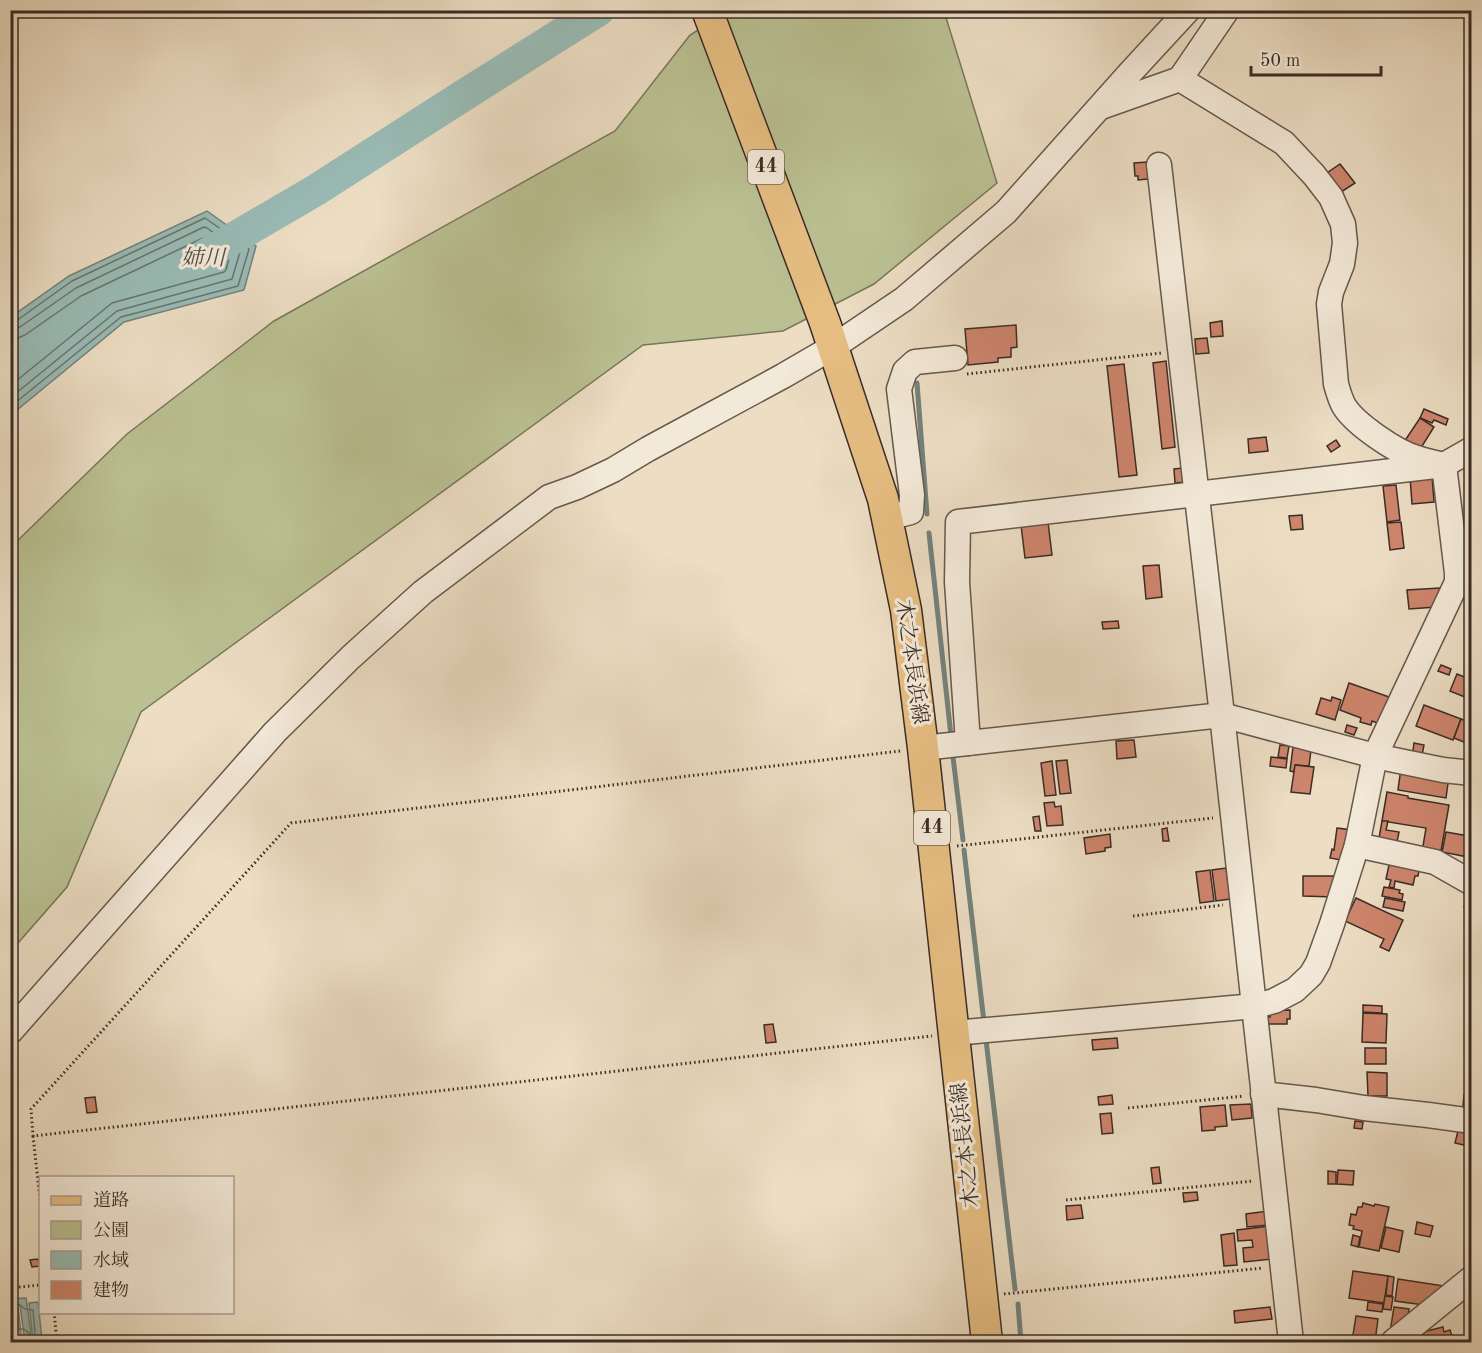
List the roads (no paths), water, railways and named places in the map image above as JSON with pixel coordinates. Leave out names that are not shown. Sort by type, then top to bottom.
[{"type":"main road","name":"木之本長浜線","points":[[707,10],[829,335],[883,499],[887,518],[906,610],[923,748],[987,1342]]},
{"type":"street","points":[[10,1032],[275,732],[351,657],[423,592],[549,497],[613,470],[783,376],[829,335],[904,299],[1006,212],[1188,10]]},
{"type":"street","points":[[1098,108],[1180,79],[1227,10]]},
{"type":"street","points":[[1180,79],[1284,143],[1331,197],[1343,224],[1345,243],[1342,264],[1331,292],[1329,304],[1336,384],[1340,396],[1345,407],[1363,426],[1392,447],[1415,458],[1444,465]]},
{"type":"street","points":[[1159,165],[1291,1342]]},
{"type":"street","points":[[887,518],[911,512],[912,495],[899,388],[905,371],[915,362],[962,366]]},
{"type":"street","points":[[968,743],[957,582],[958,522],[1444,465],[1472,449]]},
{"type":"street","points":[[954,1033],[1255,1006],[1284,997],[1311,975],[1318,963],[1332,924],[1357,845],[1375,756],[1457,582],[1464,577],[1444,465]]},
{"type":"street","points":[[923,748],[1222,715],[1375,756],[1443,770],[1472,773]]},
{"type":"street","points":[[1357,845],[1436,862],[1472,882]]},
{"type":"street","points":[[1263,1094],[1472,1121]]},
{"type":"street","points":[[1400,1340],[1472,1278]]},
{"type":"water","name":"姉川","points":[[207,211],[256,246],[244,290],[124,322],[11,415],[11,317],[69,276]]},
{"type":"water","points":[[26,1298],[32,1342],[25,1342],[20,1305],[11,1306],[11,1299]]},
{"type":"water","points":[[38,1302],[42,1340],[33,1341],[29,1303]]},
{"type":"water","points":[[18,1307],[21,1335],[11,1336],[11,1308]]},
{"type":"waterway","name":"姉川","points":[[205,255],[316,190],[599,10]]},
{"type":"waterway","points":[[917,383],[927,514]]},
{"type":"waterway","points":[[929,533],[951,736]]},
{"type":"waterway","points":[[953,757],[963,840]]},
{"type":"waterway","points":[[964,850],[984,1022]]},
{"type":"waterway","points":[[986,1040],[1015,1289]]},
{"type":"waterway","points":[[1018,1304],[1021,1342]]}]
